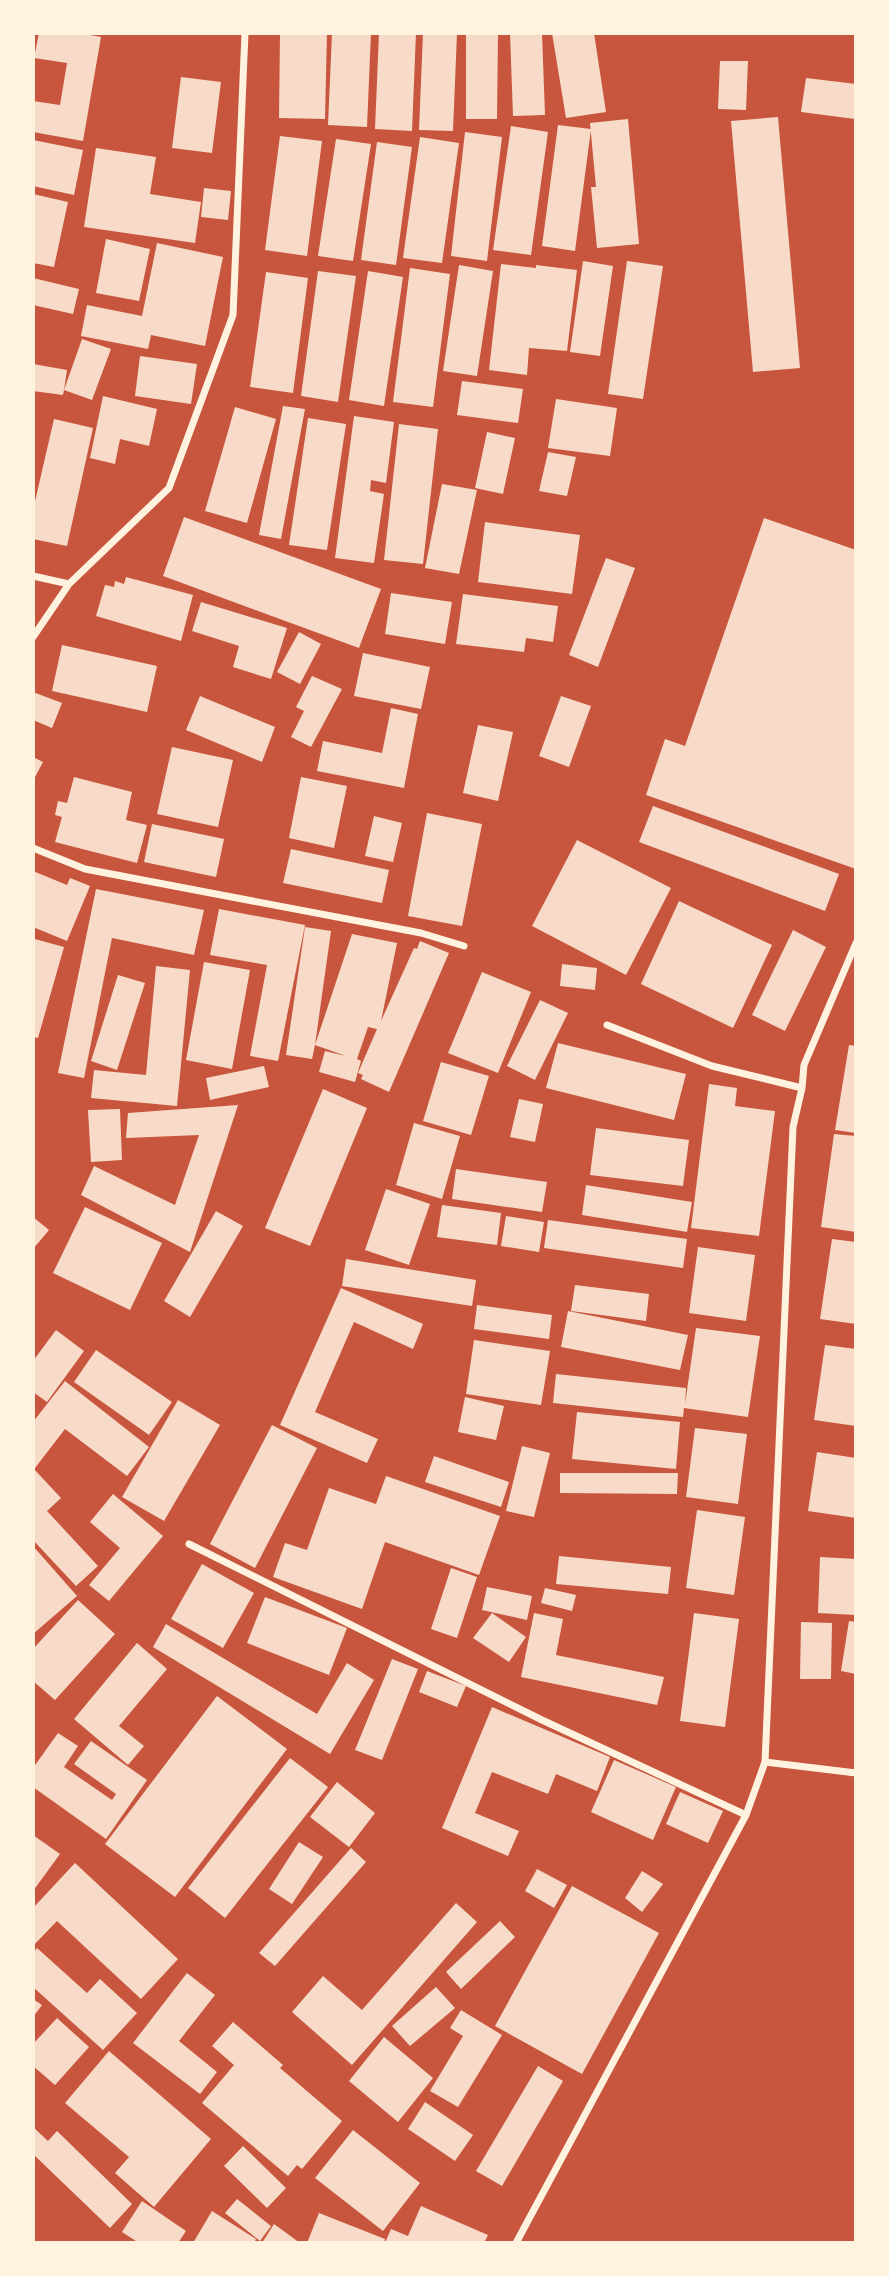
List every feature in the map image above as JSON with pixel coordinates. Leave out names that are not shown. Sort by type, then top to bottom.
[{"type":"street","points":[[33,637],[69,584],[169,488],[233,315],[245,33]]},
{"type":"street","points":[[33,576],[69,584]]},
{"type":"street","points":[[33,848],[85,869],[421,933],[464,946]]},
{"type":"street","points":[[516,2243],[746,1815],[765,1762],[793,1127],[804,1065],[856,943]]},
{"type":"street","points":[[607,1024],[712,1066],[802,1088]]},
{"type":"street","points":[[190,1544],[542,1720],[746,1815]]},
{"type":"street","points":[[765,1762],[856,1773]]},
{"type":"building","points":[[39,33],[79,33],[101,37],[83,141],[33,132],[33,101],[60,105],[67,63],[34,58]]},
{"type":"building","points":[[280,33],[327,33],[325,119],[279,118]]},
{"type":"building","points":[[332,33],[371,33],[367,127],[328,125]]},
{"type":"building","points":[[379,33],[416,33],[412,131],[375,129]]},
{"type":"building","points":[[423,33],[457,33],[453,131],[419,130]]},
{"type":"building","points":[[466,33],[498,33],[497,119],[466,119]]},
{"type":"building","points":[[510,33],[542,33],[545,115],[513,116]]},
{"type":"building","points":[[552,33],[594,33],[606,112],[566,118]]},
{"type":"building","points":[[720,61],[748,61],[746,110],[718,109]]},
{"type":"building","points":[[181,77],[221,82],[212,153],[172,148]]},
{"type":"building","points":[[806,78],[856,84],[855,119],[801,112]]},
{"type":"building","points":[[778,117],[800,368],[753,372],[731,121]]},
{"type":"building","points":[[628,119],[639,244],[597,248],[591,187],[596,187],[590,123]]},
{"type":"building","points":[[558,125],[591,129],[575,251],[542,246]]},
{"type":"building","points":[[511,126],[548,132],[531,255],[493,250]]},
{"type":"building","points":[[465,132],[502,137],[487,261],[451,256]]},
{"type":"building","points":[[280,136],[322,141],[307,256],[265,250]]},
{"type":"building","points":[[420,137],[459,143],[442,263],[403,258]]},
{"type":"building","points":[[336,139],[371,144],[353,261],[318,256]]},
{"type":"building","points":[[33,140],[83,150],[74,195],[33,186]]},
{"type":"building","points":[[377,142],[412,147],[396,265],[361,260]]},
{"type":"building","points":[[96,148],[156,157],[150,194],[201,202],[195,243],[84,227]]},
{"type":"building","points":[[204,188],[231,191],[228,220],[201,217]]},
{"type":"building","points":[[33,194],[68,202],[54,267],[33,263]]},
{"type":"building","points":[[106,239],[150,249],[139,301],[96,293]]},
{"type":"building","points":[[157,243],[223,257],[205,346],[151,335],[148,349],[81,336],[87,305],[142,316]]},
{"type":"building","points":[[583,261],[613,266],[600,356],[570,352]]},
{"type":"building","points":[[627,261],[663,266],[643,399],[608,394]]},
{"type":"building","points":[[501,264],[577,270],[567,351],[529,348],[527,375],[489,370]]},
{"type":"building","points":[[459,265],[493,271],[477,376],[443,371]]},
{"type":"building","points":[[410,268],[450,274],[433,407],[393,402]]},
{"type":"building","points":[[318,271],[356,276],[338,402],[301,396]]},
{"type":"building","points":[[368,271],[403,277],[384,406],[349,400]]},
{"type":"building","points":[[266,272],[308,278],[293,393],[250,387]]},
{"type":"building","points":[[33,278],[79,289],[73,314],[33,305]]},
{"type":"building","points":[[82,339],[111,349],[92,400],[64,390]]},
{"type":"building","points":[[140,356],[197,364],[191,404],[135,396]]},
{"type":"building","points":[[33,364],[67,370],[63,395],[33,391]]},
{"type":"building","points":[[462,381],[523,389],[518,423],[457,415]]},
{"type":"building","points":[[103,396],[157,409],[149,446],[120,439],[115,464],[90,458]]},
{"type":"building","points":[[556,399],[617,408],[610,456],[548,448]]},
{"type":"building","points":[[283,406],[305,409],[281,539],[259,535]]},
{"type":"building","points":[[235,407],[276,419],[247,523],[205,511]]},
{"type":"building","points":[[354,416],[394,422],[386,483],[371,480],[370,491],[384,494],[374,563],[335,558]]},
{"type":"building","points":[[308,418],[346,424],[327,550],[289,545]]},
{"type":"building","points":[[54,419],[93,428],[67,546],[33,539],[33,510]]},
{"type":"building","points":[[399,424],[438,429],[423,564],[384,560]]},
{"type":"building","points":[[487,432],[515,438],[503,494],[475,488]]},
{"type":"building","points":[[548,452],[576,457],[567,496],[539,491]]},
{"type":"building","points":[[442,484],[477,490],[459,574],[425,568]]},
{"type":"building","points":[[184,517],[381,589],[359,648],[163,576]]},
{"type":"building","points":[[764,518],[856,550],[856,869],[646,795],[665,739],[685,746]]},
{"type":"building","points":[[485,522],[580,535],[572,594],[478,582]]},
{"type":"building","points":[[606,558],[635,568],[598,667],[569,655]]},
{"type":"building","points":[[126,577],[193,595],[181,641],[96,616],[105,585],[114,587],[115,581],[124,584]]},
{"type":"building","points":[[391,593],[452,602],[445,644],[385,634]]},
{"type":"building","points":[[463,594],[558,606],[553,642],[526,638],[524,652],[456,644]]},
{"type":"building","points":[[201,602],[287,628],[271,679],[233,667],[239,646],[192,631]]},
{"type":"building","points":[[299,632],[321,644],[300,684],[277,672]]},
{"type":"building","points":[[62,645],[157,666],[147,712],[52,691]]},
{"type":"building","points":[[363,653],[430,667],[421,709],[354,696]]},
{"type":"building","points":[[312,676],[342,689],[311,747],[291,737],[304,711],[296,707]]},
{"type":"building","points":[[33,692],[62,703],[52,728],[33,720]]},
{"type":"building","points":[[200,696],[275,727],[262,762],[186,730]]},
{"type":"building","points":[[561,696],[591,706],[569,767],[539,756]]},
{"type":"building","points":[[391,708],[418,714],[404,788],[317,771],[323,741],[382,753]]},
{"type":"building","points":[[478,725],[513,732],[498,801],[463,793]]},
{"type":"building","points":[[172,747],[233,760],[218,827],[157,814]]},
{"type":"building","points":[[33,757],[43,762],[33,781]]},
{"type":"building","points":[[74,777],[132,792],[126,820],[147,825],[137,863],[55,842],[62,817],[55,815],[58,801],[67,803]]},
{"type":"building","points":[[301,777],[347,786],[334,848],[289,838]]},
{"type":"building","points":[[653,806],[839,874],[825,911],[639,842]]},
{"type":"building","points":[[427,813],[482,824],[462,926],[408,916]]},
{"type":"building","points":[[374,816],[402,823],[393,862],[365,856]]},
{"type":"building","points":[[152,824],[224,839],[216,877],[144,862]]},
{"type":"building","points":[[577,840],[671,888],[626,975],[532,926]]},
{"type":"building","points":[[291,849],[389,870],[382,903],[283,883]]},
{"type":"building","points":[[33,871],[67,885],[70,878],[90,886],[67,941],[33,927]]},
{"type":"building","points":[[96,889],[204,910],[194,955],[112,938],[84,1078],[58,1073]]},
{"type":"building","points":[[679,901],[772,945],[733,1028],[641,984]]},
{"type":"building","points":[[219,909],[305,925],[278,1061],[250,1056],[267,965],[210,955]]},
{"type":"building","points":[[305,927],[331,931],[312,1059],[286,1055]]},
{"type":"building","points":[[793,930],[826,947],[785,1031],[752,1015]]},
{"type":"building","points":[[352,934],[397,943],[381,1021],[414,948],[417,949],[420,941],[449,953],[389,1092],[361,1079],[363,1075],[358,1073],[377,1029],[368,1027],[357,1059],[361,1061],[355,1082],[319,1072],[325,1051],[346,1056],[315,1045]]},
{"type":"building","points":[[35,939],[64,947],[38,1038],[33,1037]]},
{"type":"building","points":[[204,962],[250,970],[232,1069],[186,1060]]},
{"type":"building","points":[[562,964],[597,968],[595,990],[560,986]]},
{"type":"building","points":[[156,966],[190,970],[177,1106],[91,1098],[94,1070],[146,1075]]},
{"type":"building","points":[[482,972],[531,992],[498,1073],[448,1053]]},
{"type":"building","points":[[118,975],[145,983],[117,1070],[91,1061]]},
{"type":"building","points":[[540,1000],[568,1013],[535,1080],[507,1066]]},
{"type":"building","points":[[558,1043],[686,1074],[674,1120],[546,1088]]},
{"type":"building","points":[[849,1045],[856,1046],[856,1133],[835,1130]]},
{"type":"building","points":[[441,1062],[489,1076],[471,1135],[423,1121]]},
{"type":"building","points":[[264,1066],[269,1087],[210,1100],[206,1078]]},
{"type":"building","points":[[709,1084],[737,1088],[735,1106],[775,1111],[759,1236],[691,1228]]},
{"type":"building","points":[[323,1089],[367,1108],[310,1246],[265,1228]]},
{"type":"building","points":[[519,1099],[543,1104],[535,1142],[510,1137]]},
{"type":"building","points":[[238,1105],[190,1252],[81,1195],[94,1166],[175,1205],[199,1135],[126,1138],[128,1113]]},
{"type":"building","points":[[120,1109],[122,1160],[91,1162],[88,1110]]},
{"type":"building","points":[[414,1123],[460,1136],[442,1199],[396,1185]]},
{"type":"building","points":[[596,1128],[689,1140],[683,1186],[590,1175]]},
{"type":"building","points":[[834,1134],[856,1136],[856,1232],[821,1227]]},
{"type":"building","points":[[456,1169],[547,1182],[542,1212],[452,1199]]},
{"type":"building","points":[[586,1185],[692,1202],[687,1232],[582,1215]]},
{"type":"building","points":[[386,1189],[430,1204],[409,1265],[365,1250]]},
{"type":"building","points":[[442,1205],[501,1213],[497,1245],[437,1237]]},
{"type":"building","points":[[85,1207],[162,1243],[130,1310],[53,1273]]},
{"type":"building","points":[[216,1211],[243,1226],[190,1317],[164,1301]]},
{"type":"building","points":[[506,1216],[544,1222],[539,1252],[501,1246]]},
{"type":"building","points":[[33,1217],[49,1230],[33,1249]]},
{"type":"building","points":[[548,1220],[687,1239],[683,1268],[544,1248]]},
{"type":"building","points":[[832,1239],[856,1242],[856,1324],[820,1319]]},
{"type":"building","points":[[698,1247],[755,1255],[746,1321],[689,1313]]},
{"type":"building","points":[[346,1259],[476,1280],[472,1306],[342,1286]]},
{"type":"building","points":[[575,1285],[649,1294],[646,1321],[571,1311]]},
{"type":"building","points":[[341,1288],[423,1324],[413,1349],[354,1322],[315,1412],[378,1439],[367,1463],[280,1425]]},
{"type":"building","points":[[477,1305],[552,1315],[549,1339],[474,1329]]},
{"type":"building","points":[[568,1311],[688,1335],[680,1370],[561,1347]]},
{"type":"building","points":[[696,1328],[760,1336],[748,1417],[684,1408],[683,1417],[553,1403],[556,1374],[686,1388],[685,1404]]},
{"type":"building","points":[[56,1330],[84,1351],[47,1402],[33,1392],[33,1361]]},
{"type":"building","points":[[474,1340],[550,1351],[541,1405],[466,1394]]},
{"type":"building","points":[[825,1345],[856,1349],[856,1426],[814,1420]]},
{"type":"building","points":[[96,1350],[172,1402],[149,1435],[74,1382]]},
{"type":"building","points":[[65,1381],[149,1447],[127,1476],[65,1429],[35,1468],[33,1467],[33,1422]]},
{"type":"building","points":[[465,1397],[504,1406],[496,1440],[458,1432]]},
{"type":"building","points":[[178,1400],[220,1425],[164,1521],[122,1497]]},
{"type":"building","points":[[577,1412],[680,1422],[676,1469],[572,1459]]},
{"type":"building","points":[[272,1425],[317,1448],[255,1568],[210,1544]]},
{"type":"building","points":[[695,1428],[747,1434],[738,1504],[686,1497]]},
{"type":"building","points":[[522,1446],[550,1453],[534,1517],[506,1511]]},
{"type":"building","points":[[817,1452],[856,1458],[856,1518],[808,1511]]},
{"type":"building","points":[[434,1456],[509,1482],[501,1507],[425,1482]]},
{"type":"building","points":[[33,1468],[61,1498],[47,1511],[98,1566],[76,1586],[33,1540]]},
{"type":"building","points":[[560,1473],[678,1473],[677,1494],[560,1493]]},
{"type":"building","points":[[386,1476],[500,1516],[479,1575],[385,1542],[362,1609],[273,1577],[285,1543],[307,1550],[329,1488],[376,1504]]},
{"type":"building","points":[[113,1494],[163,1536],[109,1601],[89,1585],[120,1548],[90,1522]]},
{"type":"building","points":[[697,1510],[745,1517],[734,1595],[686,1588]]},
{"type":"building","points":[[33,1546],[77,1596],[33,1634]]},
{"type":"building","points":[[559,1556],[671,1567],[668,1594],[556,1584]]},
{"type":"building","points":[[820,1557],[856,1559],[856,1615],[818,1613]]},
{"type":"building","points":[[202,1564],[254,1593],[223,1648],[171,1619]]},
{"type":"building","points":[[451,1568],[477,1577],[457,1638],[431,1629]]},
{"type":"building","points":[[487,1587],[532,1596],[527,1620],[482,1610]]},
{"type":"building","points":[[545,1588],[576,1595],[572,1611],[541,1603]]},
{"type":"building","points":[[265,1597],[347,1628],[329,1675],[247,1643]]},
{"type":"building","points":[[78,1600],[115,1634],[55,1700],[33,1681],[33,1649]]},
{"type":"building","points":[[492,1613],[526,1637],[509,1662],[473,1638]]},
{"type":"building","points":[[534,1613],[563,1619],[556,1655],[664,1677],[657,1705],[521,1677]]},
{"type":"building","points":[[694,1613],[739,1619],[725,1727],[680,1721]]},
{"type":"building","points":[[849,1621],[856,1622],[856,1674],[841,1671]]},
{"type":"building","points":[[801,1622],[832,1623],[831,1679],[800,1679]]},
{"type":"building","points":[[166,1624],[317,1714],[347,1663],[374,1680],[330,1754],[153,1647]]},
{"type":"building","points":[[137,1643],[167,1669],[119,1726],[144,1746],[128,1765],[74,1719]]},
{"type":"building","points":[[392,1659],[418,1669],[382,1760],[355,1750]]},
{"type":"building","points":[[427,1671],[466,1686],[457,1707],[419,1692]]},
{"type":"building","points":[[217,1696],[287,1749],[175,1897],[105,1844]]},
{"type":"building","points":[[492,1707],[610,1757],[597,1791],[556,1774],[548,1794],[492,1772],[475,1813],[519,1831],[508,1856],[442,1828]]},
{"type":"building","points":[[58,1733],[78,1746],[64,1767],[112,1800],[116,1794],[74,1764],[91,1741],[147,1780],[106,1839],[33,1787],[33,1768]]},
{"type":"building","points":[[290,1758],[328,1787],[225,1918],[188,1888]]},
{"type":"building","points":[[614,1760],[676,1787],[653,1840],[591,1812]]},
{"type":"building","points":[[337,1782],[375,1813],[349,1847],[310,1817]]},
{"type":"building","points":[[680,1792],[723,1811],[708,1843],[666,1824]]},
{"type":"building","points":[[33,1835],[60,1854],[33,1891]]},
{"type":"building","points":[[299,1842],[323,1857],[292,1904],[269,1889]]},
{"type":"building","points":[[351,1848],[366,1862],[275,1966],[259,1953]]},
{"type":"building","points":[[75,1863],[178,1959],[141,1999],[57,1921],[33,1946],[33,1908]]},
{"type":"building","points":[[537,1869],[567,1885],[554,1908],[525,1891]]},
{"type":"building","points":[[642,1871],[663,1884],[642,1912],[625,1898]]},
{"type":"building","points":[[572,1886],[659,1933],[582,2074],[495,2026]]},
{"type":"building","points":[[456,1903],[477,1922],[352,2065],[292,2012],[323,1976],[362,2010]]},
{"type":"building","points":[[500,1921],[515,1937],[461,1989],[446,1972]]},
{"type":"building","points":[[37,1948],[87,1993],[100,1979],[137,2013],[103,2050],[33,1987],[33,1953]]},
{"type":"building","points":[[187,1973],[215,1995],[179,2041],[217,2072],[200,2094],[133,2043]]},
{"type":"building","points":[[436,1987],[455,2008],[410,2046],[392,2026]]},
{"type":"building","points":[[33,1999],[42,2005],[33,2017]]},
{"type":"building","points":[[461,2010],[502,2035],[458,2107],[430,2091],[463,2036],[450,2028]]},
{"type":"building","points":[[57,2018],[89,2047],[55,2085],[33,2066],[33,2044]]},
{"type":"building","points":[[233,2022],[283,2065],[280,2068],[342,2121],[302,2169],[297,2165],[288,2176],[202,2103],[234,2065],[212,2046]]},
{"type":"building","points":[[384,2037],[433,2078],[398,2122],[349,2081]]},
{"type":"building","points":[[109,2051],[211,2139],[154,2207],[115,2173],[129,2157],[65,2103]]},
{"type":"building","points":[[538,2066],[563,2081],[502,2186],[476,2171]]},
{"type":"building","points":[[425,2102],[473,2135],[455,2161],[408,2129]]},
{"type":"building","points":[[33,2127],[48,2141],[57,2131],[132,2204],[110,2228],[33,2154]]},
{"type":"building","points":[[353,2130],[420,2183],[383,2231],[315,2178]]},
{"type":"building","points":[[243,2146],[286,2188],[267,2208],[224,2166]]},
{"type":"building","points":[[237,2199],[271,2226],[260,2241],[225,2213]]},
{"type":"building","points":[[142,2201],[186,2231],[178,2243],[139,2243],[122,2232]]},
{"type":"building","points":[[421,2206],[488,2235],[484,2243],[385,2243],[391,2229],[408,2236]]},
{"type":"building","points":[[212,2211],[256,2239],[254,2243],[193,2243]]},
{"type":"building","points":[[319,2213],[385,2239],[384,2243],[307,2243]]},
{"type":"building","points":[[274,2224],[300,2243],[262,2243]]}]
